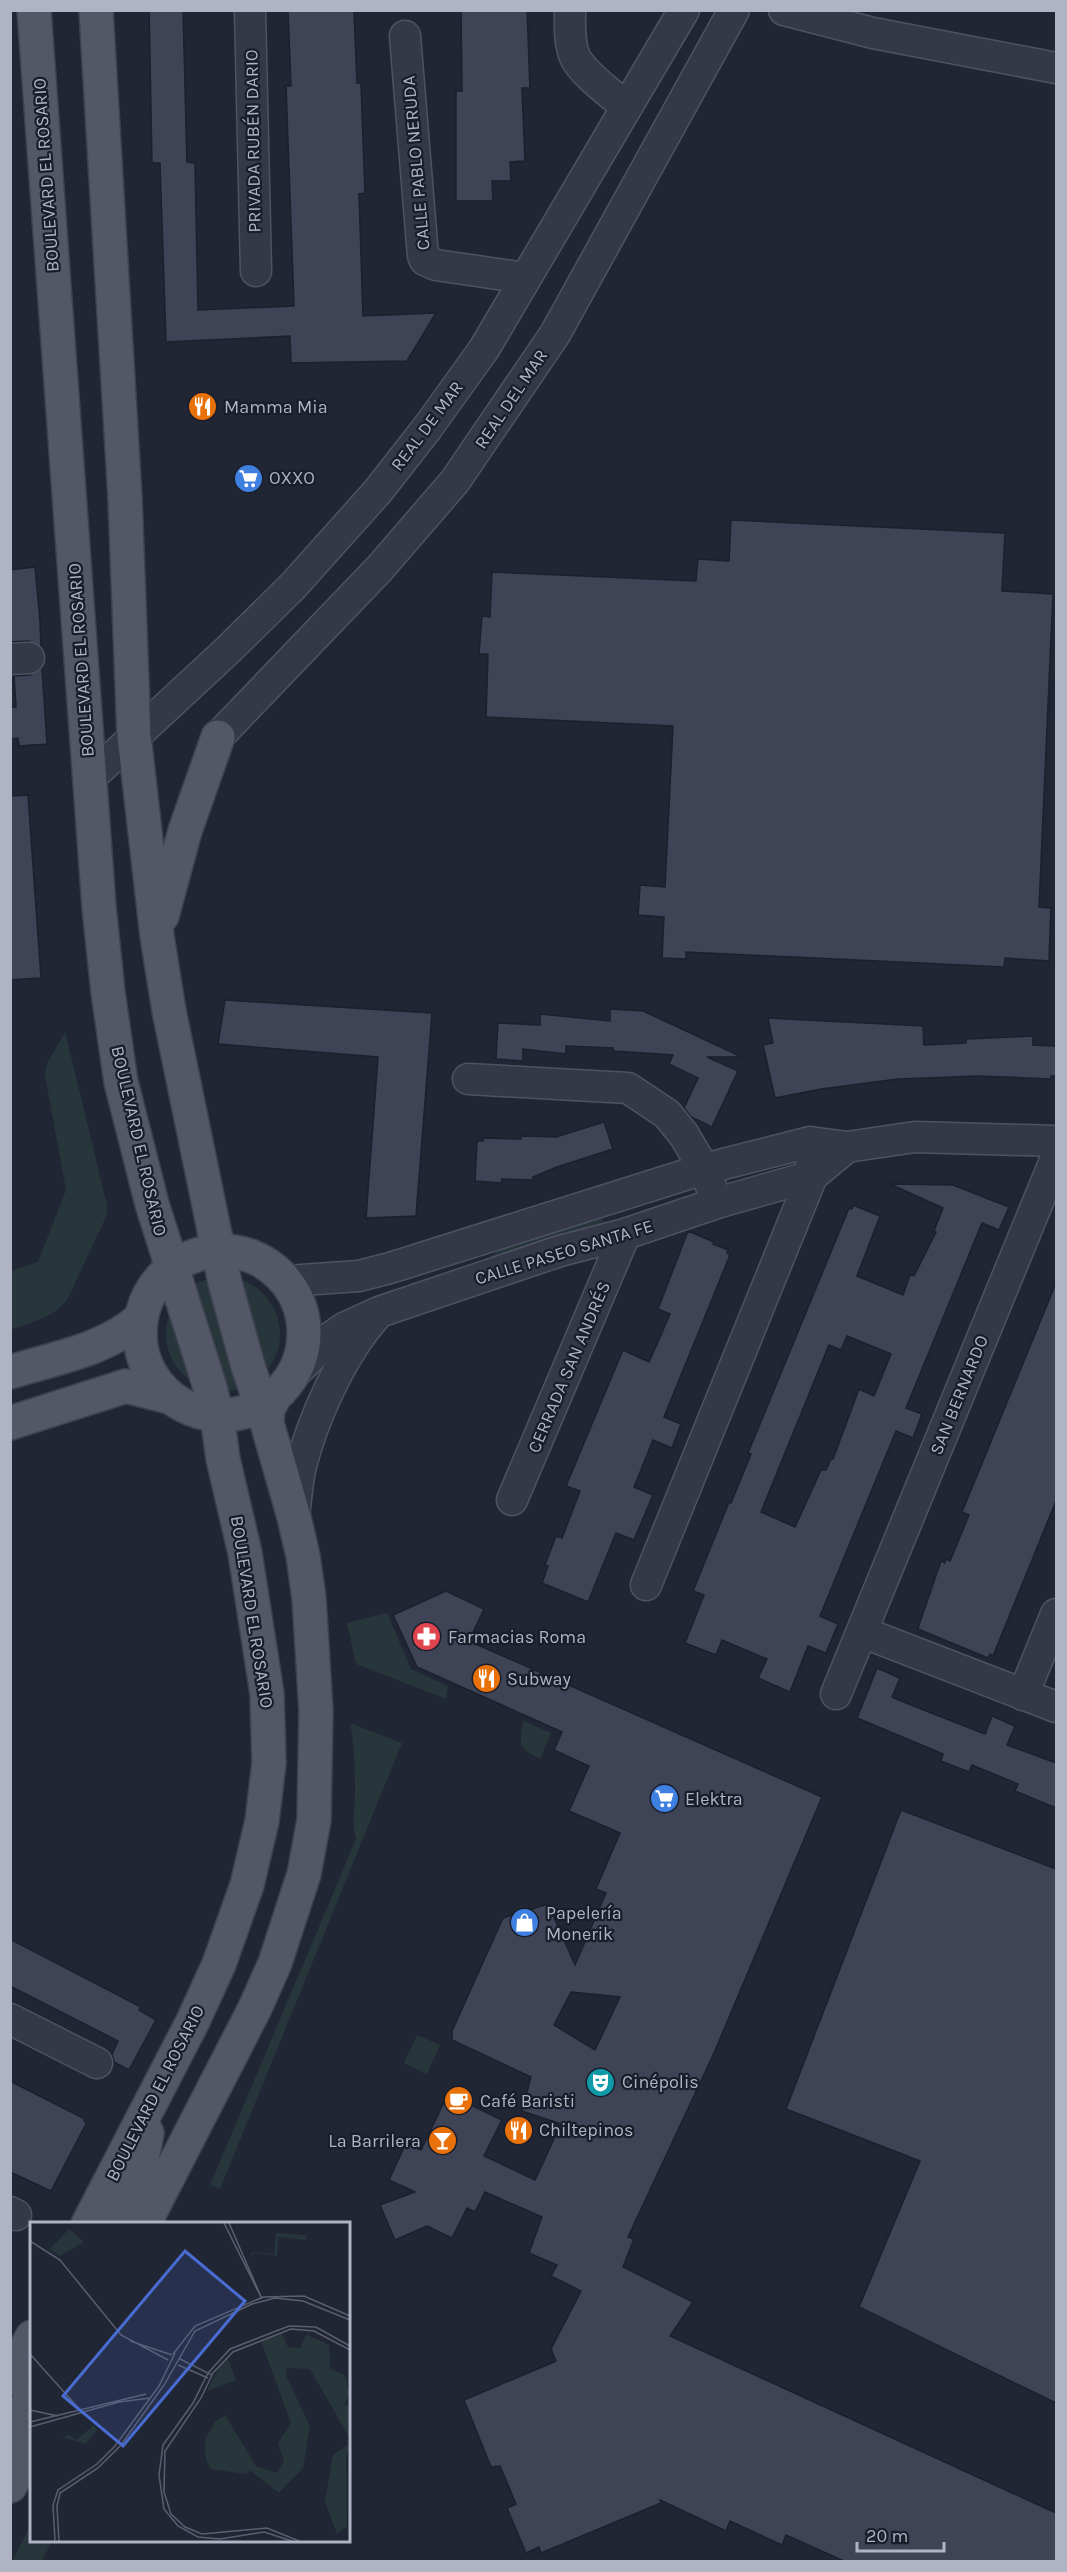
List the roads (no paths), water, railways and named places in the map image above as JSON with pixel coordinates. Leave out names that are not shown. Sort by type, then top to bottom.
[{"type":"main road","name":"BOULEVARD EL ROSARIO","points":[[34,10],[99,907],[109,1003],[121,1082],[152,1204],[171,1270],[209,1384],[193,1407],[223,1459],[245,1553],[267,1694],[269,1763],[262,1821],[247,1885],[219,1964],[193,2021],[89,2222]]},
{"type":"main road","points":[[96,10],[126,498],[134,736],[157,936],[169,1011],[228,1293],[274,1407],[309,1598],[316,1711],[314,1820],[304,1874],[271,1972],[145,2222]]},
{"type":"main road","points":[[157,936],[185,831],[218,736]]},
{"type":"main road","points":[[209,1200],[228,1230],[256,1258],[273,1268],[287,1281],[299,1304],[304,1328],[302,1353],[274,1407]]},
{"type":"main road","points":[[152,1204],[153,1225],[141,1347],[151,1374],[193,1407]]},
{"type":"main road","points":[[10,1372],[105,1343],[128,1330],[144,1309],[161,1278],[181,1262],[206,1252],[231,1251],[256,1258]]},
{"type":"main road","points":[[10,1423],[126,1386],[193,1407],[240,1414],[274,1407]]},
{"type":"main road","points":[[121,2222],[138,2180],[154,2096]]},
{"type":"main road","points":[[10,2379],[30,2341]]},
{"type":"main road","points":[[10,2436],[30,2400]]},
{"type":"main road","points":[[10,2486],[30,2450]]},
{"type":"street","name":"PRIVADA RUBÉN DARIO","points":[[250,10],[256,271]]},
{"type":"street","points":[[570,10],[571,39],[575,58],[626,107]]},
{"type":"street","name":"REAL DE MAR","points":[[90,778],[228,650],[293,586],[378,491],[484,349],[684,10]]},
{"type":"street","name":"REAL DEL MAR","points":[[218,736],[380,568],[455,481],[555,334],[734,10]]},
{"type":"street","points":[[784,10],[873,33],[1056,68]]},
{"type":"street","name":"CALLE PABLO NERUDA","points":[[405,36],[423,256],[425,260],[436,265],[525,278]]},
{"type":"street","points":[[468,1079],[628,1088],[667,1114],[684,1135],[704,1169],[717,1203]]},
{"type":"street","name":"CALLE PASEO SANTA FE","points":[[287,1281],[359,1276],[390,1269],[704,1169],[810,1142],[848,1147],[915,1137],[1056,1141]]},
{"type":"street","points":[[646,1585],[812,1176],[810,1142]]},
{"type":"street","name":"CALLE PASEO SANTA FE","points":[[274,1407],[331,1337],[344,1328],[379,1312],[560,1251],[625,1234],[717,1203],[812,1176],[848,1147]]},
{"type":"street","name":"SAN BERNARDO","points":[[836,1694],[1056,1158]]},
{"type":"street","name":"CERRADA SAN ANDRÉS","points":[[512,1500],[625,1234]]},
{"type":"street","points":[[294,1517],[301,1469],[309,1437],[351,1346],[379,1312]]},
{"type":"street","points":[[1023,1695],[1056,1614]]},
{"type":"street","points":[[862,1632],[1056,1707]]},
{"type":"street","points":[[10,2019],[98,2063]]},
{"type":"place","name":"Mamma Mia","points":[[203,407]]},
{"type":"place","name":"OXXO","points":[[248,478]]},
{"type":"place","name":"Farmacias Roma","points":[[427,1637]]},
{"type":"place","name":"Subway","points":[[486,1679]]},
{"type":"place","name":"Elektra","points":[[664,1799]]},
{"type":"place","name":"Papelería Monerik","points":[[525,1923]]},
{"type":"place","name":"Cinépolis","points":[[601,2082]]},
{"type":"place","name":"Café Baristi","points":[[459,2101]]},
{"type":"place","name":"Chiltepinos","points":[[518,2130]]},
{"type":"place","name":"La Barrilera","points":[[442,2141]]}]
